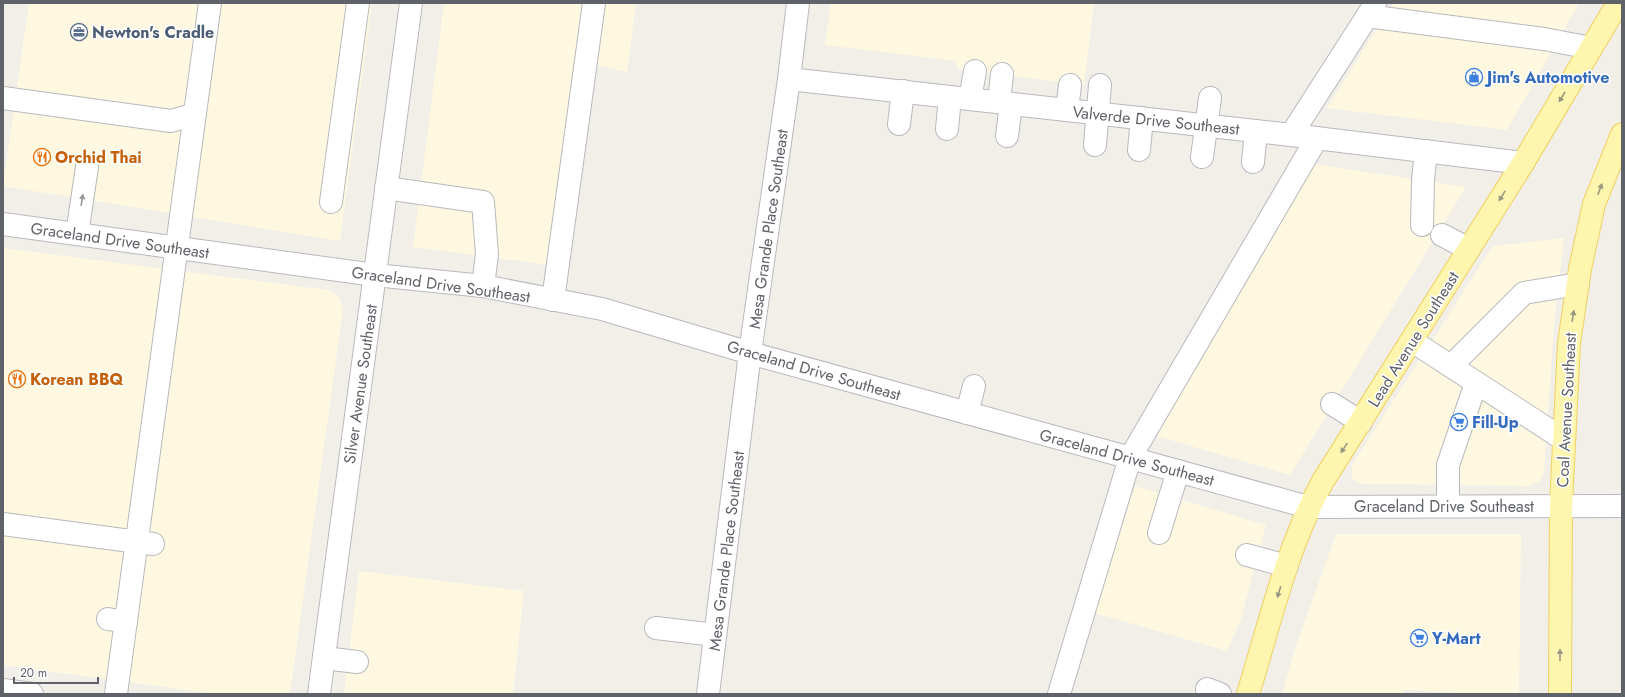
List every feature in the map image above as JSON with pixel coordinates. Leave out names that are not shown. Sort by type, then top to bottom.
[{"type":"main road","name":"Lead Avenue Southeast","points":[[1248,694],[1287,566],[1308,507],[1523,163],[1618,3]]},
{"type":"main road","name":"Coal Avenue Southeast","points":[[1560,694],[1561,506],[1563,439],[1569,343],[1578,284],[1594,204],[1619,146]]},
{"type":"street","points":[[116,694],[117,621],[145,543],[177,248],[210,3]]},
{"type":"street","points":[[331,202],[358,3]]},
{"type":"street","name":"Silver Avenue Southeast","points":[[319,694],[411,3]]},
{"type":"street","points":[[553,300],[594,3]]},
{"type":"street","name":"Mesa Grande Place Southeast","points":[[708,694],[750,353],[789,79],[798,3]]},
{"type":"street","points":[[1291,135],[1372,10],[1591,48]]},
{"type":"street","points":[[947,129],[960,98],[975,71]]},
{"type":"street","points":[[1002,74],[1008,136]]},
{"type":"street","name":"Valverde Drive Southeast","points":[[789,79],[1206,125],[1523,163]]},
{"type":"street","points":[[1067,110],[1070,85]]},
{"type":"street","points":[[1095,145],[1099,113],[1100,85]]},
{"type":"street","points":[[899,124],[903,91]]},
{"type":"street","points":[[3,98],[171,121],[195,114]]},
{"type":"street","points":[[1202,157],[1210,98]]},
{"type":"street","points":[[1139,150],[1142,118]]},
{"type":"street","points":[[1253,162],[1256,131]]},
{"type":"street","points":[[1058,684],[1130,458],[1218,296],[1317,138]]},
{"type":"street","points":[[1422,226],[1423,180],[1426,151]]},
{"type":"street","points":[[77,234],[87,167]]},
{"type":"street","points":[[386,188],[483,202],[487,254],[483,286]]},
{"type":"street","name":"Graceland Drive Southeast","points":[[3,224],[375,275],[483,286],[602,309],[750,353],[1308,507],[1622,506]]},
{"type":"street","points":[[1442,235],[1469,249]]},
{"type":"street","points":[[1451,366],[1524,293],[1578,284]]},
{"type":"street","points":[[1412,341],[1563,439]]},
{"type":"street","points":[[1448,506],[1448,465],[1476,383]]},
{"type":"street","points":[[967,412],[974,386]]},
{"type":"street","points":[[1332,404],[1361,422]]},
{"type":"street","points":[[1159,533],[1178,471]]},
{"type":"street","points":[[3,524],[145,543]]},
{"type":"street","points":[[1247,555],[1287,566]]},
{"type":"street","points":[[656,628],[715,635]]},
{"type":"street","points":[[324,658],[357,662]]},
{"type":"street","points":[[3,690],[32,694]]},
{"type":"shaded area","points":[[29,3],[372,3],[340,241],[3,186]]},
{"type":"shaded area","points":[[444,3],[636,3],[627,72],[596,65],[566,267],[413,247]]},
{"type":"shaded area","points":[[831,3],[1094,3],[1084,85],[957,69],[956,61],[825,45]]},
{"type":"shaded area","points":[[1393,3],[1579,3],[1507,130],[1327,108]]},
{"type":"shaded area","points":[[1308,163],[1466,187],[1290,475],[1150,434]]},
{"type":"shaded area","points":[[1564,238],[1554,324],[1544,472],[1540,481],[1529,486],[1362,484],[1352,479],[1352,465],[1493,246]]},
{"type":"shaded area","points":[[3,248],[328,290],[338,296],[343,309],[290,694],[216,694],[3,665]]},
{"type":"shaded area","points":[[1135,486],[1266,525],[1241,619],[1227,651],[1095,613]]},
{"type":"shaded area","points":[[1336,534],[1521,534],[1519,694],[1477,694],[1405,690],[1404,694],[1282,694],[1296,646]]},
{"type":"shaded area","points":[[359,571],[524,591],[513,694],[344,694]]},
{"type":"place","name":"Newton's Cradle","points":[[79,32]]},
{"type":"place","name":"Jim's Automotive","points":[[1474,77]]},
{"type":"place","name":"Orchid Thai","points":[[42,157]]},
{"type":"place","name":"Korean BBQ","points":[[17,379]]},
{"type":"place","name":"Fill-Up","points":[[1459,422]]},
{"type":"place","name":"Y-Mart","points":[[1419,638]]}]
